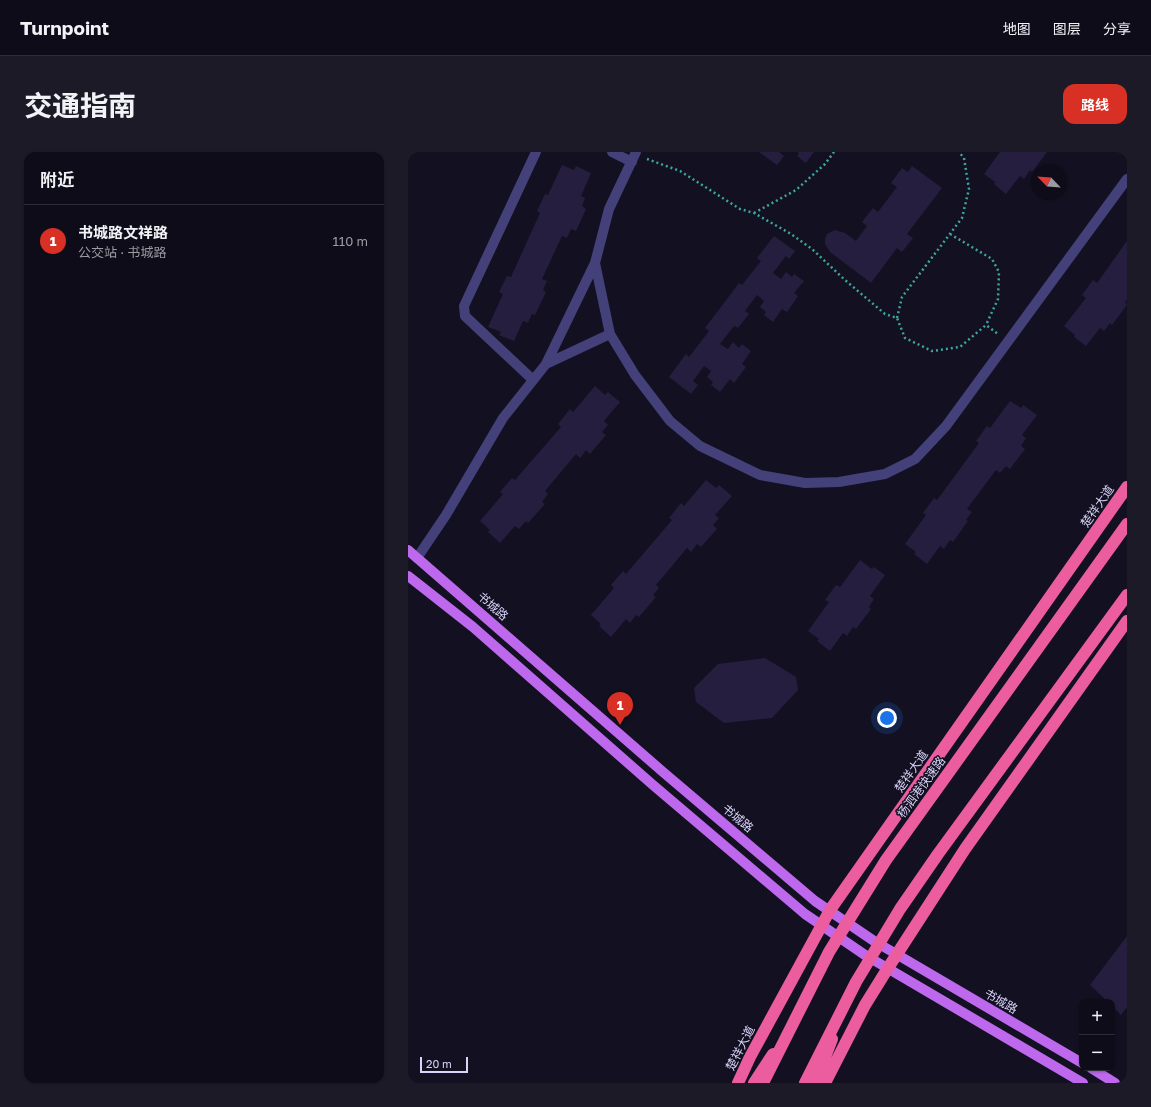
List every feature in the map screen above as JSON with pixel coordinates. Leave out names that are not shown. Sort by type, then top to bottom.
[{"type":"highway","name":"楚祥大道","points":[[738,1083],[750,1057],[830,910],[1127,487]]},
{"type":"highway","name":"杨泗港快速路","points":[[763,1083],[829,952],[886,860],[1127,524]]},
{"type":"highway","points":[[805,1083],[850,993],[900,909],[925,872],[1127,595]]},
{"type":"highway","points":[[825,1083],[865,1006],[965,849],[1127,621]]},
{"type":"highway","points":[[815,1083],[850,993]]},
{"type":"highway","points":[[754,1083],[796,1016]]},
{"type":"main road","name":"书城路","points":[[408,550],[664,772],[815,900],[874,941],[1079,1061]]},
{"type":"main road","points":[[408,576],[472,627],[653,785],[805,914],[865,955],[1083,1083]]},
{"type":"main road","points":[[1096,1071],[1115,1083]]},
{"type":"street","points":[[533,380],[465,316],[464,306],[536,152]]},
{"type":"street","points":[[417,558],[446,515],[503,418],[546,364],[595,263],[610,209],[634,156],[612,152]]},
{"type":"street","points":[[595,263],[610,334],[635,375],[670,421],[700,446],[760,475],[806,483],[839,482],[885,474],[915,459],[946,426],[1127,179]]},
{"type":"street","points":[[546,364],[610,334]]},
{"type":"path","points":[[754,213],[796,190],[825,164],[834,152]]},
{"type":"path","points":[[950,234],[992,259],[999,272],[998,299],[986,325],[960,347],[932,350],[905,338],[897,318],[902,296],[962,218],[969,189],[964,158],[959,152]]},
{"type":"path","points":[[634,156],[680,172],[740,209],[754,213],[791,234],[812,249],[845,280],[885,314],[897,318]]},
{"type":"path","points":[[986,325],[1008,341]]},
{"type":"building","points":[[759,152],[779,152],[784,156],[777,165]]},
{"type":"building","points":[[797,152],[814,152],[806,163],[797,156],[799,153]]},
{"type":"building","points":[[1000,152],[1047,152],[1038,164],[1031,164],[1031,171],[1030,170],[1024,179],[1020,176],[1006,194],[994,184],[995,182],[984,174]]},
{"type":"building","points":[[562,165],[574,170],[576,166],[591,173],[581,196],[585,198],[582,206],[586,209],[576,231],[571,229],[567,238],[562,236],[542,279],[547,281],[543,290],[546,292],[535,315],[532,314],[528,323],[523,321],[514,341],[499,335],[501,332],[488,327],[503,294],[499,292],[507,276],[511,277],[540,213],[537,211],[545,194],[548,195]]},
{"type":"building","points":[[912,166],[942,188],[907,234],[913,238],[902,252],[897,248],[871,283],[830,252],[825,244],[825,239],[827,234],[835,230],[845,233],[856,241],[867,226],[862,222],[873,208],[878,212],[897,187],[891,183],[902,168],[908,172]]},
{"type":"building","points":[[774,236],[795,251],[789,259],[786,256],[773,273],[781,279],[786,272],[792,277],[794,274],[804,281],[794,293],[798,296],[787,312],[782,309],[773,322],[764,315],[766,312],[760,307],[764,301],[757,295],[745,311],[749,314],[738,328],[734,326],[720,344],[728,349],[733,342],[739,348],[742,344],[751,351],[742,364],[746,367],[734,383],[730,379],[720,392],[711,385],[713,382],[707,377],[711,371],[704,366],[693,381],[698,385],[691,394],[669,377],[686,354],[689,357],[709,331],[705,328],[739,283],[742,285],[761,261],[757,258]]},
{"type":"building","points":[[1127,241],[1127,300],[1125,302],[1127,305],[1112,325],[1110,323],[1104,331],[1100,328],[1086,346],[1074,337],[1075,335],[1064,326],[1086,298],[1082,295],[1093,280],[1097,283]]},
{"type":"building","points":[[595,386],[605,395],[608,392],[620,402],[604,421],[608,425],[602,432],[606,435],[590,454],[586,450],[580,458],[576,454],[545,491],[548,494],[542,502],[545,504],[528,523],[526,521],[519,529],[515,526],[500,543],[488,532],[490,530],[480,521],[503,494],[500,492],[512,478],[515,480],[561,427],[558,424],[570,409],[573,412]]},
{"type":"building","points":[[1010,401],[1021,408],[1023,405],[1037,415],[1022,435],[1026,438],[1021,446],[1025,449],[1010,469],[1006,466],[1000,473],[996,470],[967,509],[972,512],[966,520],[968,521],[953,542],[950,540],[944,549],[940,546],[927,564],[914,554],[916,552],[905,544],[926,515],[923,513],[934,498],[937,500],[979,443],[976,441],[987,426],[990,428]]},
{"type":"building","points":[[706,480],[716,488],[719,485],[732,496],[715,515],[719,518],[713,525],[717,529],[701,547],[697,544],[691,552],[687,548],[656,585],[659,588],[653,595],[656,597],[639,617],[636,615],[630,623],[626,619],[611,637],[599,626],[601,624],[591,615],[614,588],[611,585],[623,571],[626,574],[672,520],[669,518],[681,503],[684,506]]},
{"type":"building","points":[[860,560],[872,569],[874,567],[885,575],[870,596],[874,599],[869,607],[871,609],[856,629],[853,627],[847,636],[843,633],[830,651],[817,641],[819,639],[808,631],[829,602],[825,600],[836,585],[840,587]]},
{"type":"building","points":[[765,658],[796,677],[798,690],[772,718],[724,723],[696,702],[694,688],[718,664]]},
{"type":"building","points":[[1127,936],[1127,1007],[1121,1015],[1115,1009],[1115,999],[1105,999],[1090,985]]},
{"type":"place","name":"书城路文祥路","points":[[620,725]]}]
